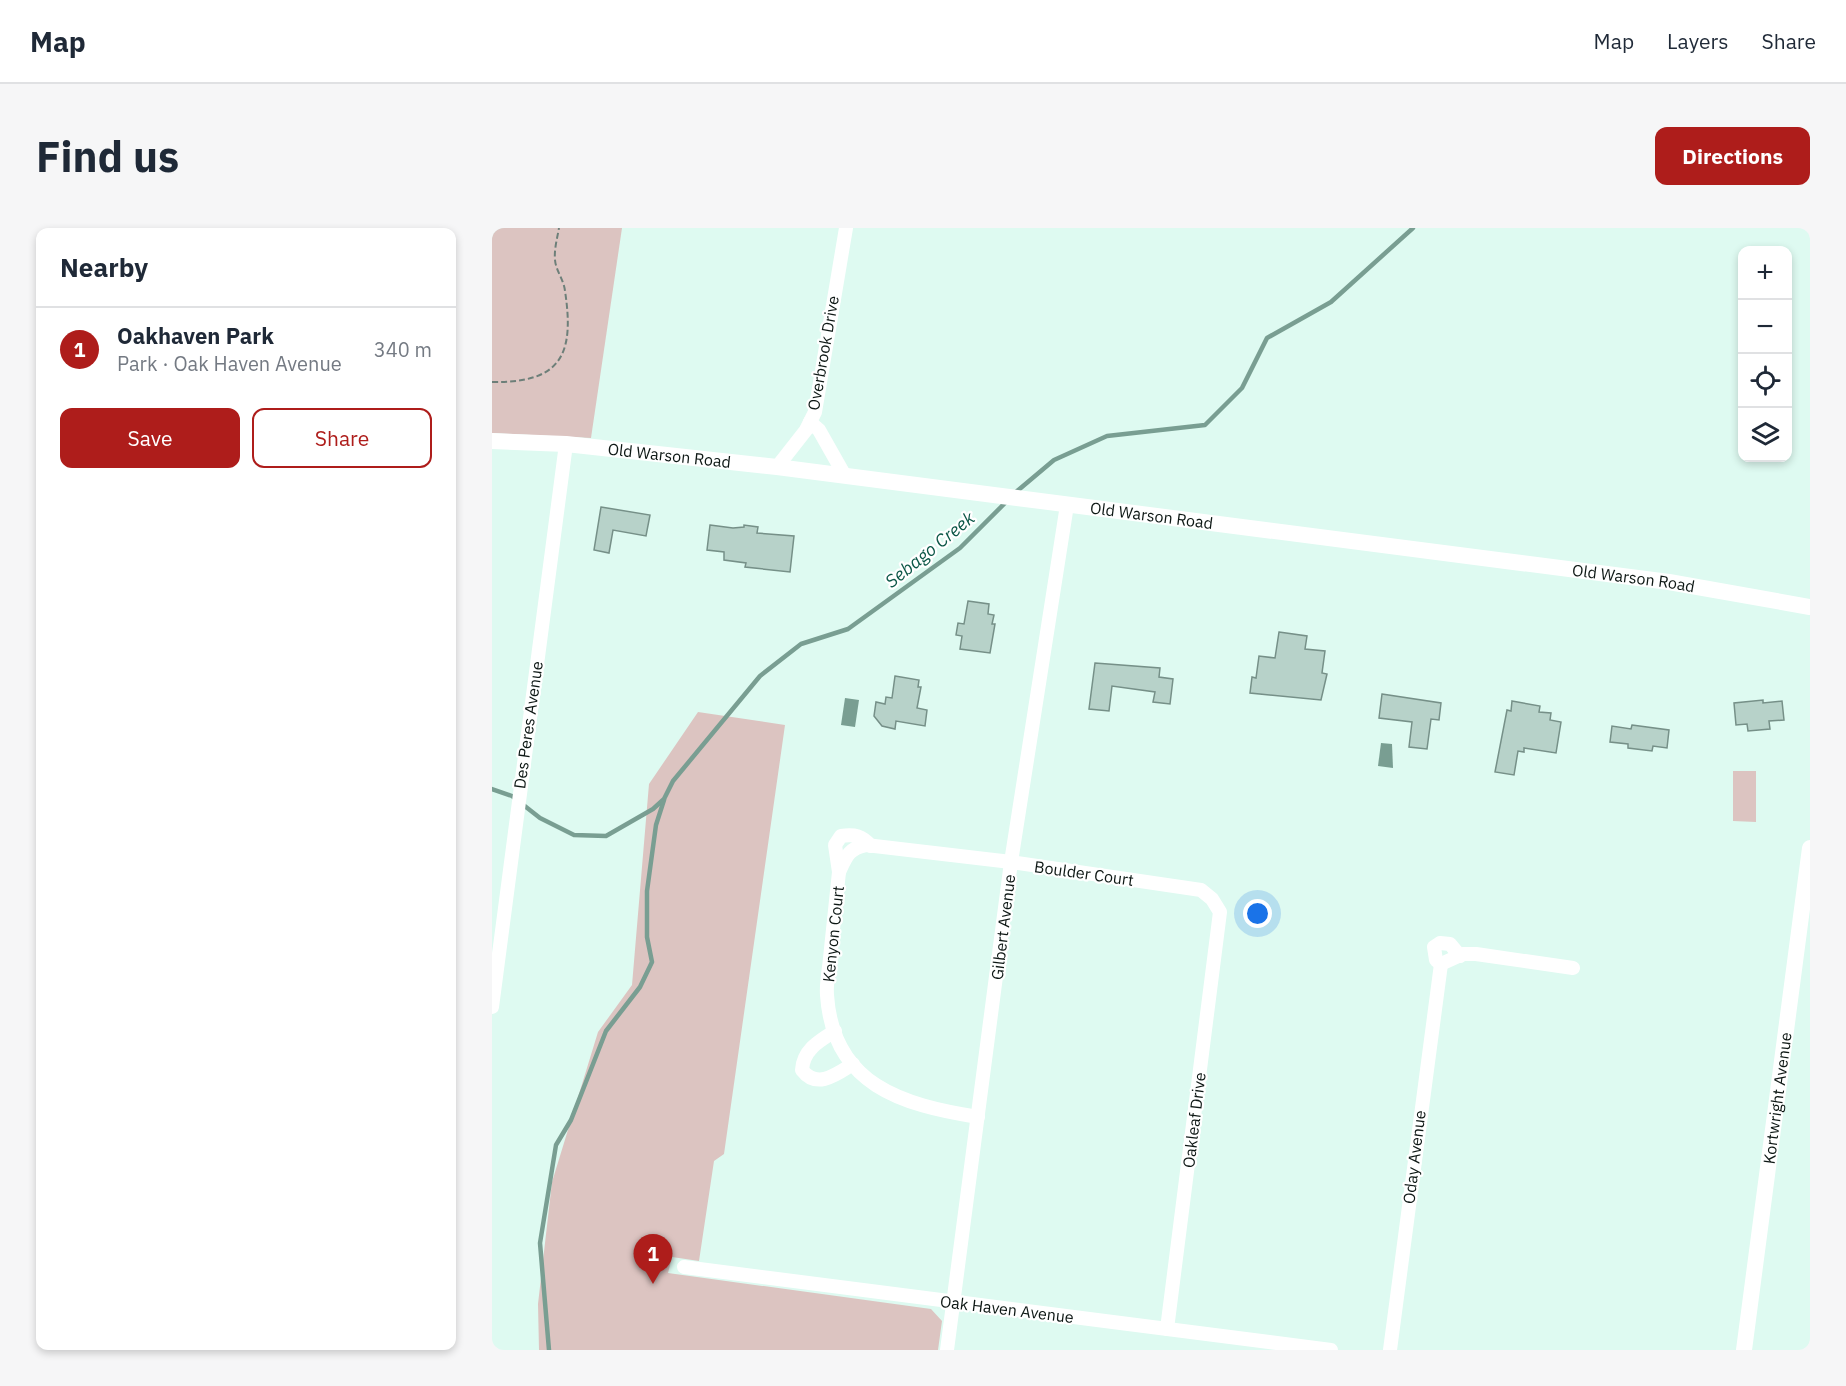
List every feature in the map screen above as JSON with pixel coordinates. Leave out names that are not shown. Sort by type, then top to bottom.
[{"type":"street","name":"Overbrook Drive","points":[[777,467],[815,412],[846,228]]},
{"type":"street","points":[[810,422],[819,430],[844,476]]},
{"type":"street","name":"Old Warson Road","points":[[492,441],[566,444],[777,467],[1669,582],[1810,607]]},
{"type":"street","name":"Des Peres Avenue","points":[[492,1007],[566,444]]},
{"type":"street","name":"Gilbert Avenue","points":[[947,1350],[1011,862],[1067,505]]},
{"type":"street","name":"Kenyon Court","points":[[869,846],[854,834],[842,836],[835,844],[839,872],[826,994],[836,1031],[862,1077],[908,1103],[931,1110],[978,1117]]},
{"type":"street","name":"Boulder Court","points":[[869,846],[1011,862],[1201,890],[1212,899],[1220,912]]},
{"type":"street","name":"Kortwright Avenue","points":[[1744,1350],[1808,886],[1810,848]]},
{"type":"street","name":"Oakleaf Drive","points":[[1167,1329],[1220,912]]},
{"type":"street","name":"Oday Avenue","points":[[1390,1350],[1441,964],[1436,960],[1434,947],[1440,943],[1450,944],[1460,956]]},
{"type":"street","points":[[1441,964],[1460,956],[1476,954],[1574,968]]},
{"type":"street","points":[[836,1031],[807,1053],[803,1058],[802,1070],[807,1077],[819,1080],[832,1078],[853,1064]]},
{"type":"street","name":"Oak Haven Avenue","points":[[684,1267],[1331,1350]]},
{"type":"path","points":[[492,381],[517,382],[541,376],[553,368],[563,354],[567,309],[565,288],[555,261],[558,228]]},
{"type":"shaded area","points":[[492,228],[622,228],[591,438],[492,433]]},
{"type":"shaded area","points":[[845,698],[859,700],[855,727],[841,725]]},
{"type":"shaded area","points":[[698,712],[785,725],[724,1154],[714,1161],[699,1261],[672,1257],[668,1273],[931,1309],[942,1321],[938,1350],[539,1350],[538,1304],[552,1182],[598,1032],[632,985],[649,784]]},
{"type":"shaded area","points":[[1381,743],[1392,744],[1393,768],[1378,766]]},
{"type":"shaded area","points":[[1733,771],[1756,771],[1756,822],[1733,821]]},
{"type":"building","points":[[601,507],[650,515],[646,536],[613,530],[609,553],[594,550]]},
{"type":"building","points":[[710,525],[733,528],[744,527],[744,525],[758,527],[757,533],[794,536],[790,572],[745,567],[746,563],[724,560],[724,552],[707,550]]},
{"type":"building","points":[[968,601],[989,604],[988,614],[994,615],[992,624],[995,624],[990,653],[960,649],[962,636],[956,635],[958,623],[964,624]]},
{"type":"building","points":[[1279,632],[1307,636],[1305,649],[1325,651],[1322,673],[1327,674],[1321,700],[1250,693],[1252,677],[1256,678],[1259,656],[1275,658]]},
{"type":"building","points":[[1095,663],[1160,668],[1159,677],[1173,679],[1170,704],[1153,702],[1155,692],[1112,686],[1109,711],[1089,709]]},
{"type":"building","points":[[895,676],[919,680],[918,687],[921,687],[917,708],[927,710],[925,726],[896,721],[895,729],[882,726],[874,716],[876,702],[885,704],[886,697],[892,698]]},
{"type":"building","points":[[1382,694],[1441,703],[1439,720],[1431,719],[1427,749],[1409,747],[1412,722],[1379,718]]},
{"type":"building","points":[[1763,700],[1763,703],[1782,701],[1784,720],[1769,721],[1770,729],[1748,731],[1747,724],[1736,725],[1734,703]]},
{"type":"building","points":[[1512,701],[1540,706],[1539,712],[1551,713],[1550,720],[1561,722],[1556,753],[1524,748],[1524,752],[1518,751],[1514,775],[1495,772],[1507,710],[1511,711]]},
{"type":"building","points":[[1632,725],[1669,730],[1667,748],[1653,746],[1652,751],[1628,748],[1628,744],[1610,742],[1612,726],[1631,729]]},
{"type":"waterway","name":"Sebago Creek","points":[[1016,492],[1054,460],[1107,436],[1205,425],[1242,388],[1267,338],[1331,302],[1413,228]]},
{"type":"waterway","name":"Sebago Creek","points":[[492,789],[512,796],[540,818],[574,835],[606,836],[653,809],[664,799],[673,781],[760,676],[801,644],[848,629],[960,548],[1008,500]]},
{"type":"waterway","points":[[549,1350],[540,1243],[556,1145],[571,1120],[606,1031],[640,987],[652,962],[647,937],[647,891],[656,825],[664,800]]},
{"type":"place","name":"Oakhaven Park","points":[[653,1284]]}]
